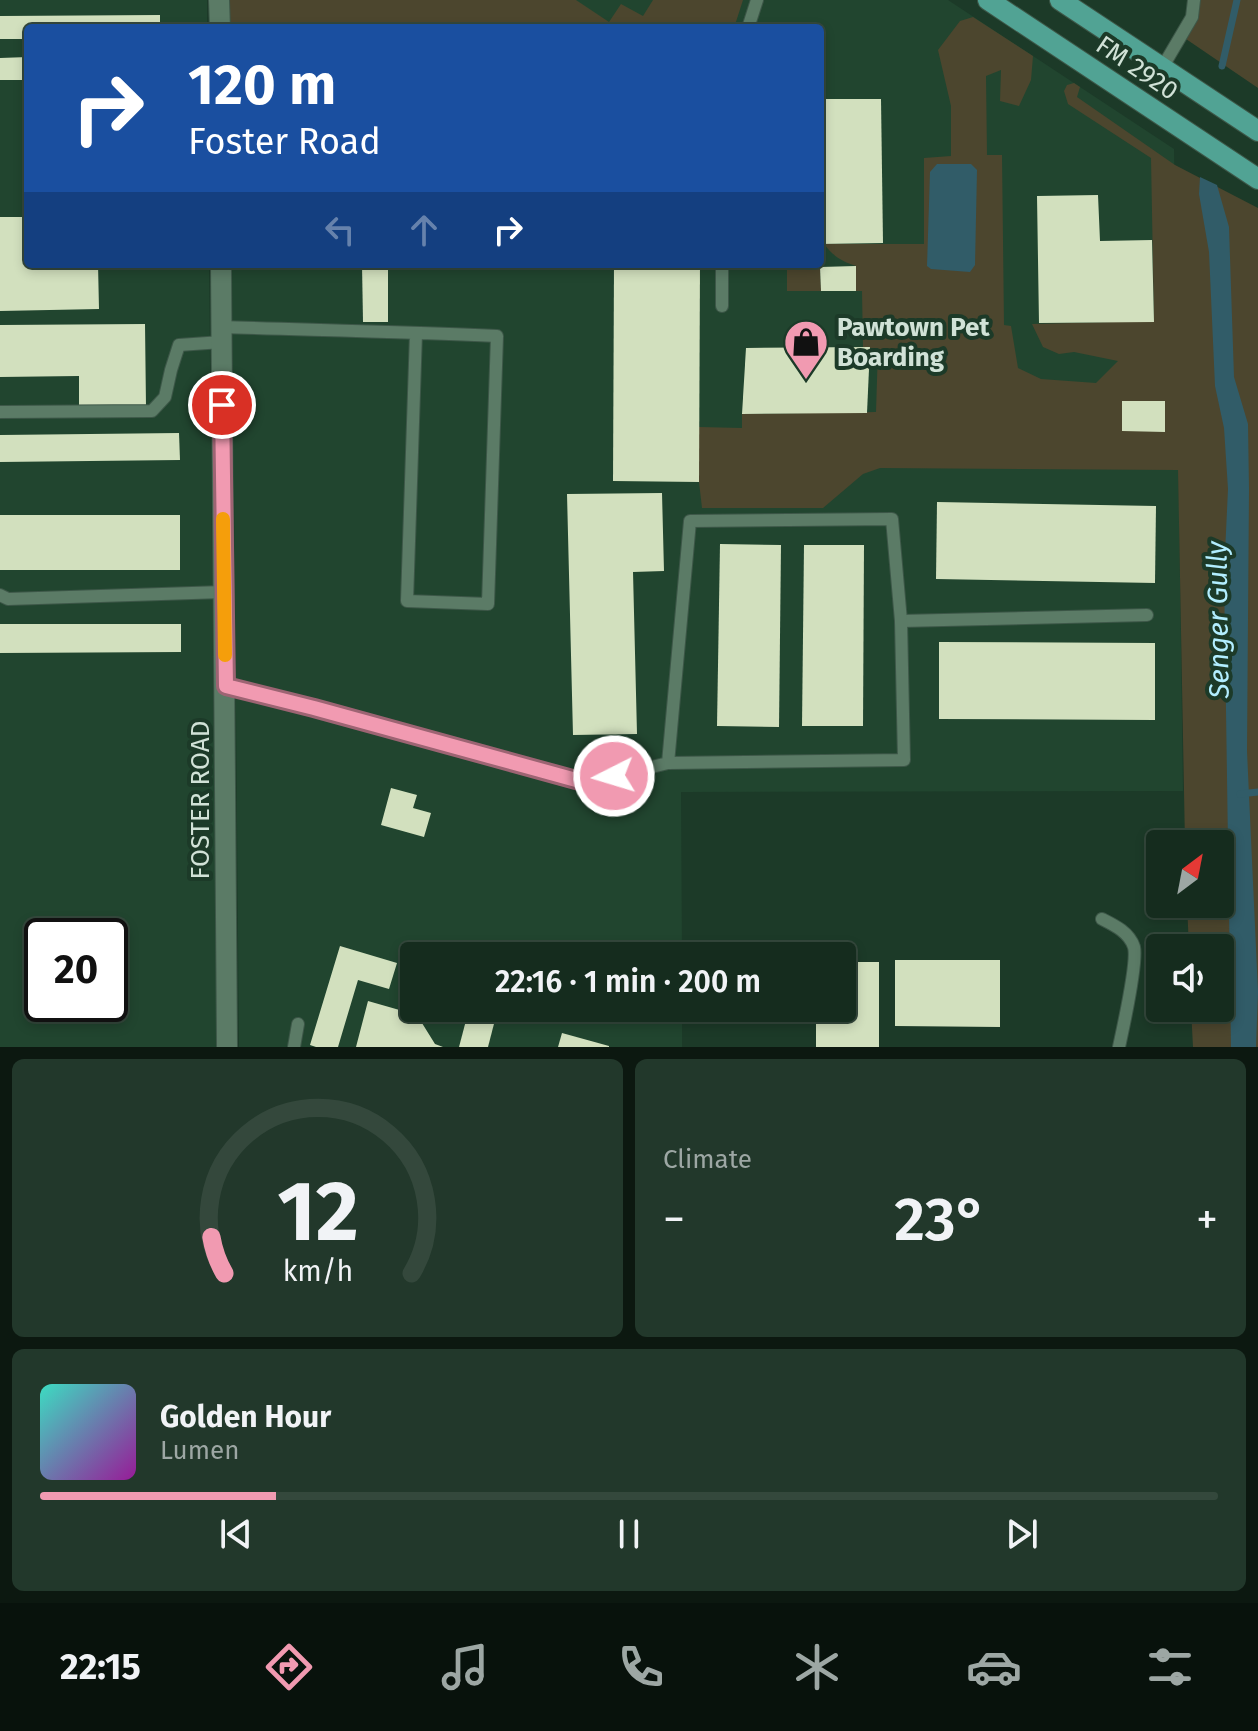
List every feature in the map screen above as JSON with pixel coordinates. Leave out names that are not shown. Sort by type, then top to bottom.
[{"type":"main road","name":"FM 2920","points":[[988,0],[1258,179]]},
{"type":"main road","name":"FM 2920","points":[[1060,0],[1258,131]]},
{"type":"street","points":[[219,0],[220,24]]},
{"type":"street","name":"FOSTER ROAD","points":[[221,268],[227,1047]]},
{"type":"lane","points":[[749,24],[757,0]]},
{"type":"lane","points":[[1162,68],[1192,17],[1194,0]]},
{"type":"lane","points":[[722,268],[722,306]]},
{"type":"lane","points":[[0,412],[152,411],[165,397],[179,345],[222,335],[416,333],[497,336],[488,604],[407,601],[416,333]]},
{"type":"lane","points":[[226,686],[587,783],[668,763],[904,760],[901,621],[892,519],[690,521],[668,763]]},
{"type":"lane","points":[[0,595],[8,599],[223,592]]},
{"type":"lane","points":[[901,621],[1147,615]]},
{"type":"lane","points":[[1102,919],[1120,927],[1134,947],[1133,970],[1119,1047]]},
{"type":"lane","points":[[294,1047],[298,1024]]},
{"type":"shaded area","points":[[0,0],[207,0],[207,24],[24,24],[24,268],[209,268],[217,1047],[0,1047]]},
{"type":"shaded area","points":[[230,0],[948,0],[1174,149],[1183,791],[681,792],[682,942],[400,942],[400,1022],[682,1022],[682,1047],[239,1047],[232,268],[824,268],[824,24],[230,24]]},
{"type":"shaded area","points":[[230,0],[576,0],[609,22],[621,4],[643,16],[653,0],[743,0],[735,24],[230,24]]},
{"type":"shaded area","points":[[1199,0],[1258,0],[1258,88],[1186,39]]},
{"type":"shaded area","points":[[973,17],[1033,56],[1031,80],[1019,106],[1000,101],[1001,70],[986,76],[987,155],[1002,155],[1004,325],[1011,326],[1018,368],[1041,379],[1096,383],[1118,361],[1074,352],[1059,354],[1043,347],[1032,324],[1154,321],[1151,158],[1068,104],[1064,91],[1067,85],[1074,83],[1080,87],[1077,97],[1175,165],[1258,208],[1258,1047],[1193,1047],[1192,1022],[1234,1022],[1234,934],[1188,934],[1188,918],[1234,918],[1234,830],[1185,830],[1178,470],[880,468],[863,474],[823,508],[702,508],[699,427],[742,428],[742,414],[876,412],[878,348],[863,348],[862,291],[856,291],[856,266],[838,258],[824,244],[924,244],[924,158],[951,156],[951,106],[938,50],[960,21]]},
{"type":"shaded area","points":[[787,268],[820,268],[821,291],[787,291]]},
{"type":"water","points":[[937,164],[971,164],[977,170],[975,265],[970,272],[931,269],[927,266],[930,172]]},
{"type":"water","points":[[1200,177],[1217,185],[1229,227],[1234,377],[1248,424],[1247,751],[1258,992],[1256,1047],[1231,1047],[1234,934],[1229,934],[1229,918],[1234,918],[1234,830],[1228,830],[1224,575],[1228,489],[1224,428],[1215,386],[1209,252],[1199,194]]},
{"type":"building","points":[[160,15],[160,24],[24,24],[24,39],[0,39],[0,16]]},
{"type":"building","points":[[24,57],[24,80],[0,80],[0,58]]},
{"type":"building","points":[[824,99],[881,99],[883,243],[824,244]]},
{"type":"building","points":[[1098,195],[1100,241],[1152,240],[1154,322],[1039,323],[1037,196]]},
{"type":"building","points":[[0,217],[24,217],[24,268],[98,268],[99,309],[0,311]]},
{"type":"building","points":[[856,266],[856,291],[821,291],[820,268]]},
{"type":"building","points":[[362,268],[388,268],[388,322],[363,322]]},
{"type":"building","points":[[614,268],[700,268],[699,482],[613,481]]},
{"type":"building","points":[[145,324],[146,407],[79,408],[79,376],[0,377],[0,325]]},
{"type":"building","name":"Pawtown Pet Boarding","points":[[870,347],[867,413],[742,414],[746,348]]},
{"type":"building","points":[[1122,401],[1165,401],[1165,432],[1122,431]]},
{"type":"building","points":[[179,433],[180,460],[0,462],[0,435]]},
{"type":"building","points":[[662,493],[664,571],[633,572],[637,734],[573,735],[567,494]]},
{"type":"building","points":[[937,502],[1156,506],[1155,583],[936,579]]},
{"type":"building","points":[[0,515],[180,515],[180,570],[0,570]]},
{"type":"building","points":[[720,544],[781,545],[779,727],[717,726]]},
{"type":"building","points":[[804,545],[864,545],[863,726],[802,726]]},
{"type":"building","points":[[0,624],[181,624],[181,652],[0,653]]},
{"type":"building","points":[[939,642],[1155,643],[1155,720],[939,719]]},
{"type":"building","points":[[391,788],[417,795],[413,808],[431,813],[424,837],[381,825]]},
{"type":"building","points":[[340,946],[397,963],[389,989],[358,980],[338,1047],[316,1047],[310,1045]]},
{"type":"building","points":[[895,960],[1000,960],[1000,1027],[895,1026]]},
{"type":"building","points":[[856,962],[879,962],[879,1047],[816,1047],[816,1022],[856,1022]]},
{"type":"building","points":[[368,1001],[400,1010],[400,1022],[421,1022],[435,1044],[443,1047],[356,1047]]},
{"type":"building","points":[[466,1022],[494,1022],[488,1047],[459,1047]]},
{"type":"building","points":[[562,1033],[609,1046],[609,1047],[558,1047]]},
{"type":"waterway","name":"Senger Gully","points":[[1222,66],[1237,0]]},
{"type":"waterway","points":[[1240,794],[1258,792]]},
{"type":"slow traffic","points":[[223,519],[225,655]]},
{"type":"place","name":"Pawtown Pet Boarding","points":[[806,381]]},
{"type":"route","points":[[222,405],[226,686],[587,783],[614,776]]}]
